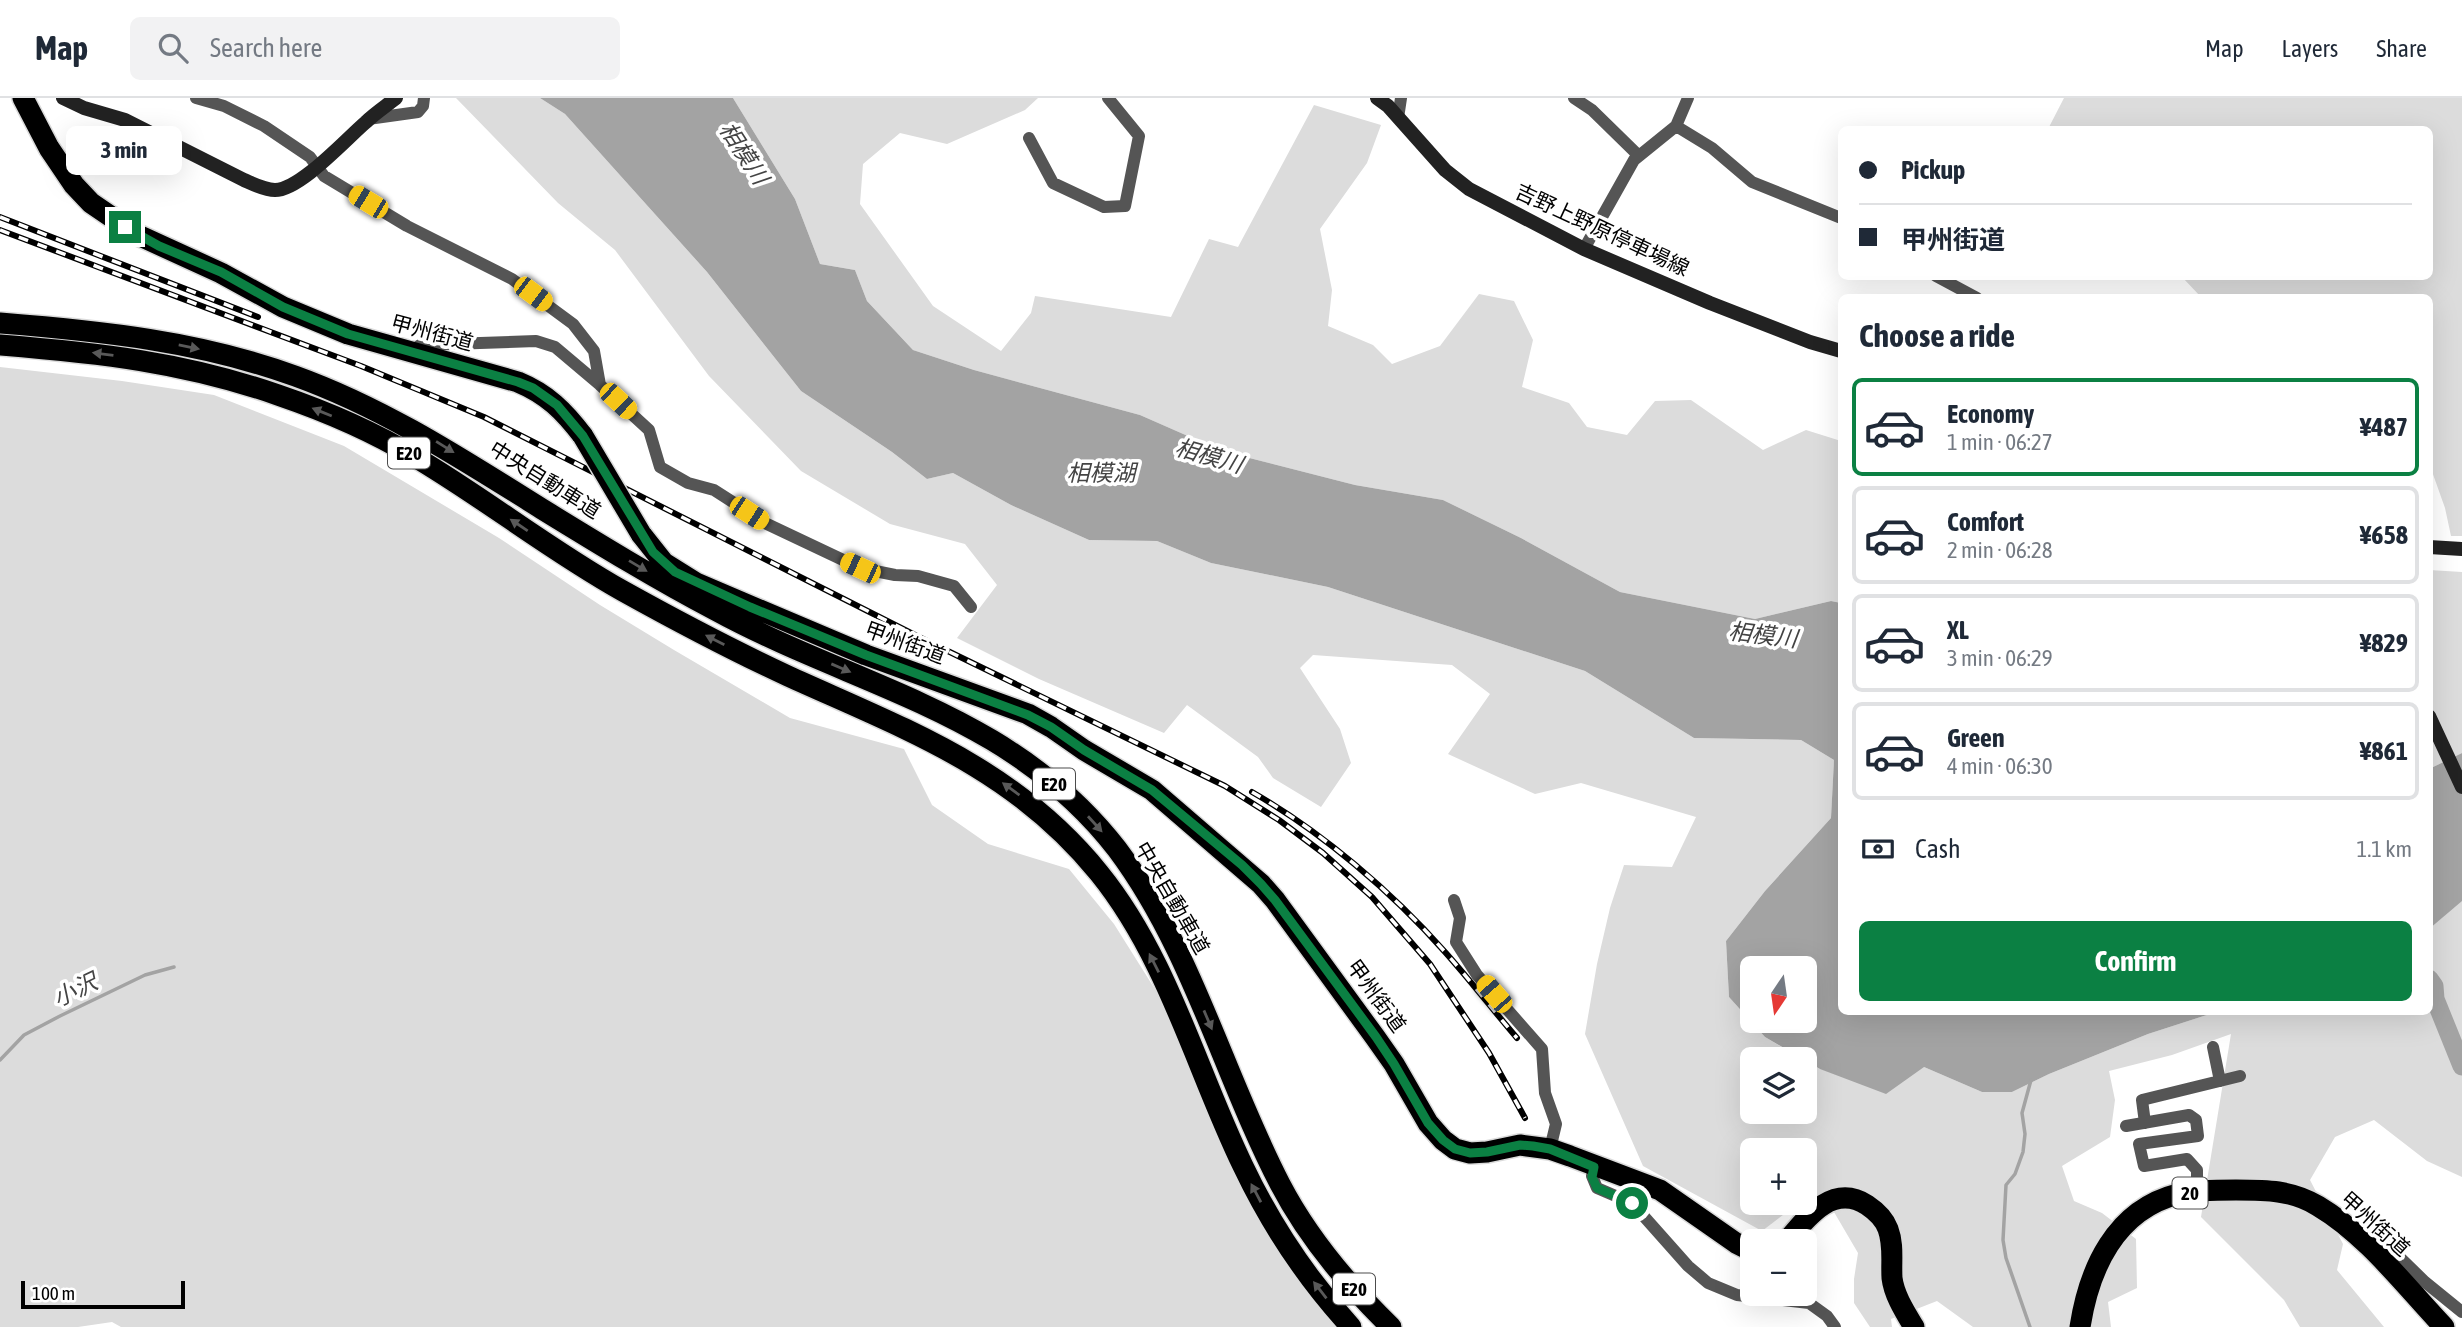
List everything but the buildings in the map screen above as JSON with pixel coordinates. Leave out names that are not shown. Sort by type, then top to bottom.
[{"type":"highway","name":"甲州街道","points":[[23,98],[60,168],[91,203],[111,219],[149,241],[221,272],[283,307],[348,334],[518,382],[533,388],[557,405],[583,436],[641,534],[664,563],[696,583],[866,655],[1028,715],[1152,790],[1242,865],[1275,900],[1376,1037],[1428,1123],[1455,1149],[1470,1153],[1520,1145],[1550,1149],[1660,1190],[1740,1245]]},
{"type":"highway","name":"中央自動車道","points":[[0,323],[148,338],[246,360],[343,394],[437,442],[579,531],[718,612],[901,693],[975,729],[1019,756],[1069,796],[1116,849],[1155,908],[1196,990],[1282,1188],[1338,1271],[1391,1327]]},
{"type":"highway","name":"E20","points":[[0,345],[108,355],[179,367],[231,380],[327,414],[411,454],[617,588],[776,670],[918,735],[1003,782],[1034,806],[1078,848],[1119,901],[1152,958],[1174,1004],[1241,1164],[1259,1198],[1291,1251],[1334,1309],[1351,1327]]},
{"type":"highway","name":"甲州街道","points":[[2080,1327],[2090,1280],[2109,1244],[2144,1210],[2178,1195],[2197,1192],[2272,1190],[2288,1193],[2317,1205],[2362,1241],[2444,1327]]},
{"type":"highway","points":[[1798,1229],[1819,1206],[1831,1200],[1853,1199],[1872,1209],[1887,1225],[1892,1249],[1892,1281],[1901,1305],[1914,1327]]},
{"type":"main road","points":[[63,98],[125,120],[262,188],[276,190],[286,187],[317,167],[368,119],[396,98]]},
{"type":"main road","name":"吉野上野原停車場線","points":[[1377,98],[1388,106],[1445,170],[1469,189],[1584,249],[1710,303],[1838,350]]},
{"type":"main road","points":[[2433,547],[2462,549]]},
{"type":"main road","points":[[2433,724],[2462,787]]},
{"type":"street","points":[[196,98],[224,106],[264,126],[310,157],[324,176],[407,226],[512,279],[573,324],[594,351],[600,385]]},
{"type":"street","points":[[368,119],[418,112],[424,98]]},
{"type":"street","points":[[1029,138],[1053,183],[1104,207],[1125,206],[1139,136],[1108,98]]},
{"type":"street","points":[[1398,118],[1401,98]]},
{"type":"street","points":[[1574,98],[1592,110],[1638,155]]},
{"type":"street","points":[[1584,249],[1638,155],[1676,126],[1688,98]]},
{"type":"street","points":[[1676,126],[1712,148],[1752,182],[1838,217]]},
{"type":"street","points":[[1943,280],[1970,294]]},
{"type":"street","points":[[411,353],[420,345],[536,341],[555,347],[649,430],[660,467],[688,483],[714,490],[766,524],[860,568],[895,575],[918,576],[954,586],[971,607]]},
{"type":"street","points":[[1454,900],[1460,918],[1456,942],[1478,975],[1542,1049],[1545,1093],[1556,1124],[1550,1149]]},
{"type":"street","points":[[2213,1047],[2220,1081]]},
{"type":"street","points":[[2145,1123],[2142,1100],[2239,1076]]},
{"type":"street","points":[[2126,1126],[2189,1115],[2196,1120],[2198,1136],[2139,1144],[2144,1166],[2187,1159],[2197,1170],[2197,1192]]},
{"type":"street","points":[[1594,1167],[1592,1177],[1597,1188],[1632,1203],[1688,1266],[1708,1283],[1737,1296],[1809,1303],[1828,1316],[1835,1327]]},
{"type":"street","points":[[2362,1241],[2372,1234],[2383,1241],[2425,1282],[2462,1312]]},
{"type":"shaded area","points":[[456,98],[540,98],[565,114],[707,272],[801,391],[927,479],[953,473],[1011,505],[1089,540],[1157,541],[1211,563],[1328,587],[1585,671],[1694,738],[1801,740],[1834,760],[1831,818],[1765,891],[1726,941],[1729,997],[1740,1009],[1740,1033],[1761,1033],[1782,1047],[1740,1047],[1740,1124],[1817,1124],[1817,1067],[1924,1067],[1982,1092],[2012,1092],[2148,1034],[2207,1015],[2433,1015],[2433,925],[2462,900],[2462,1177],[2427,1161],[2374,1120],[2335,1137],[2310,1180],[2343,1244],[2337,1270],[2384,1327],[2300,1327],[2284,1300],[2201,1217],[2231,1034],[2172,1055],[2109,1071],[2115,1100],[2110,1137],[2062,1166],[2074,1201],[2102,1213],[2136,1239],[2137,1288],[2108,1302],[2111,1327],[1973,1327],[1937,1301],[1891,1319],[1892,1327],[1870,1327],[1854,1303],[1858,1253],[1834,1212],[1817,1209],[1817,1138],[1740,1138],[1740,1215],[1783,1215],[1765,1229],[1758,1229],[1643,1166],[1585,1034],[1597,964],[1610,908],[1624,865],[1672,867],[1696,817],[1581,783],[1535,794],[1448,754],[1490,694],[1452,665],[1313,655],[1300,668],[1340,729],[1351,763],[1321,807],[1273,778],[1258,757],[1187,705],[1164,733],[1039,679],[957,638],[997,585],[965,544],[890,524],[801,471],[709,376],[615,250],[558,203]]},
{"type":"shaded area","points":[[733,98],[1038,98],[1025,110],[947,144],[900,133],[863,164],[860,204],[933,306],[1001,351],[1031,313],[1035,296],[1171,317],[1209,239],[1238,247],[1314,105],[1381,125],[1367,163],[1320,229],[1332,290],[1328,326],[1373,345],[1392,364],[1440,346],[1479,294],[1514,301],[1533,340],[1522,387],[1569,403],[1587,427],[1627,435],[1655,401],[1691,400],[1763,450],[1806,430],[1838,440],[1838,602],[1831,601],[1755,619],[1620,592],[1521,538],[1443,500],[1355,485],[1222,451],[1140,415],[974,370],[913,350],[867,301],[855,270],[820,264],[795,199]]},
{"type":"shaded area","points":[[2064,98],[2462,98],[2462,536],[2451,536],[2433,474],[2433,294],[2198,294],[2185,280],[2433,280],[2433,126],[2050,126]]},
{"type":"shaded area","points":[[0,367],[214,395],[344,446],[499,538],[600,605],[790,718],[904,749],[932,805],[988,844],[1069,869],[1114,924],[1163,1002],[1255,1212],[1289,1265],[1338,1327],[121,1327],[112,1322],[78,1327],[0,1327]]},
{"type":"shaded area","points":[[2433,570],[2462,572],[2462,753],[2433,767]]},
{"type":"water","name":"相模湖","points":[[540,98],[733,98],[795,199],[820,264],[855,270],[867,301],[913,350],[974,370],[1140,415],[1222,451],[1355,485],[1443,500],[1521,538],[1620,592],[1755,619],[1831,601],[1838,602],[1838,1015],[2207,1015],[2148,1034],[2012,1092],[1982,1092],[1924,1067],[1886,1094],[1820,1069],[1817,1067],[1817,1047],[1782,1047],[1761,1033],[1817,1033],[1817,956],[1740,956],[1740,1009],[1729,997],[1726,941],[1765,891],[1831,818],[1834,760],[1801,740],[1694,738],[1585,671],[1328,587],[1211,563],[1157,541],[1089,540],[1011,505],[953,473],[927,479],[801,391],[707,272],[565,114]]},
{"type":"water","points":[[2462,753],[2462,901],[2433,926],[2433,767]]},
{"type":"waterway","name":"小沢","points":[[0,1060],[24,1035],[145,975],[174,967]]},
{"type":"waterway","points":[[2433,985],[2435,999],[2462,1066]]},
{"type":"waterway","points":[[2030,1327],[2006,1258],[2003,1240],[2006,1185],[2015,1174],[2023,1152],[2025,1134],[2022,1113],[2031,1080]]},
{"type":"railway","points":[[0,217],[258,317]]},
{"type":"railway","points":[[0,230],[361,366],[484,417],[919,637],[1225,786],[1279,820],[1323,853],[1372,897],[1430,964],[1489,1053],[1525,1118]]},
{"type":"railway","points":[[1252,792],[1330,844],[1402,907],[1445,952],[1517,1038]]},
{"type":"route","points":[[125,227],[159,246],[221,272],[283,307],[348,334],[518,382],[546,396],[570,418],[653,552],[675,572],[750,607],[866,655],[1028,715],[1152,790],[1242,865],[1275,900],[1376,1037],[1428,1123],[1443,1140],[1455,1149],[1470,1153],[1520,1145],[1550,1149],[1594,1167],[1592,1177],[1597,1188],[1632,1203]]},
{"type":"water label","name":"相模川","points":[[744,153]]},
{"type":"water label","name":"相模川","points":[[1209,456]]},
{"type":"water label","name":"相模川","points":[[1763,635]]}]
